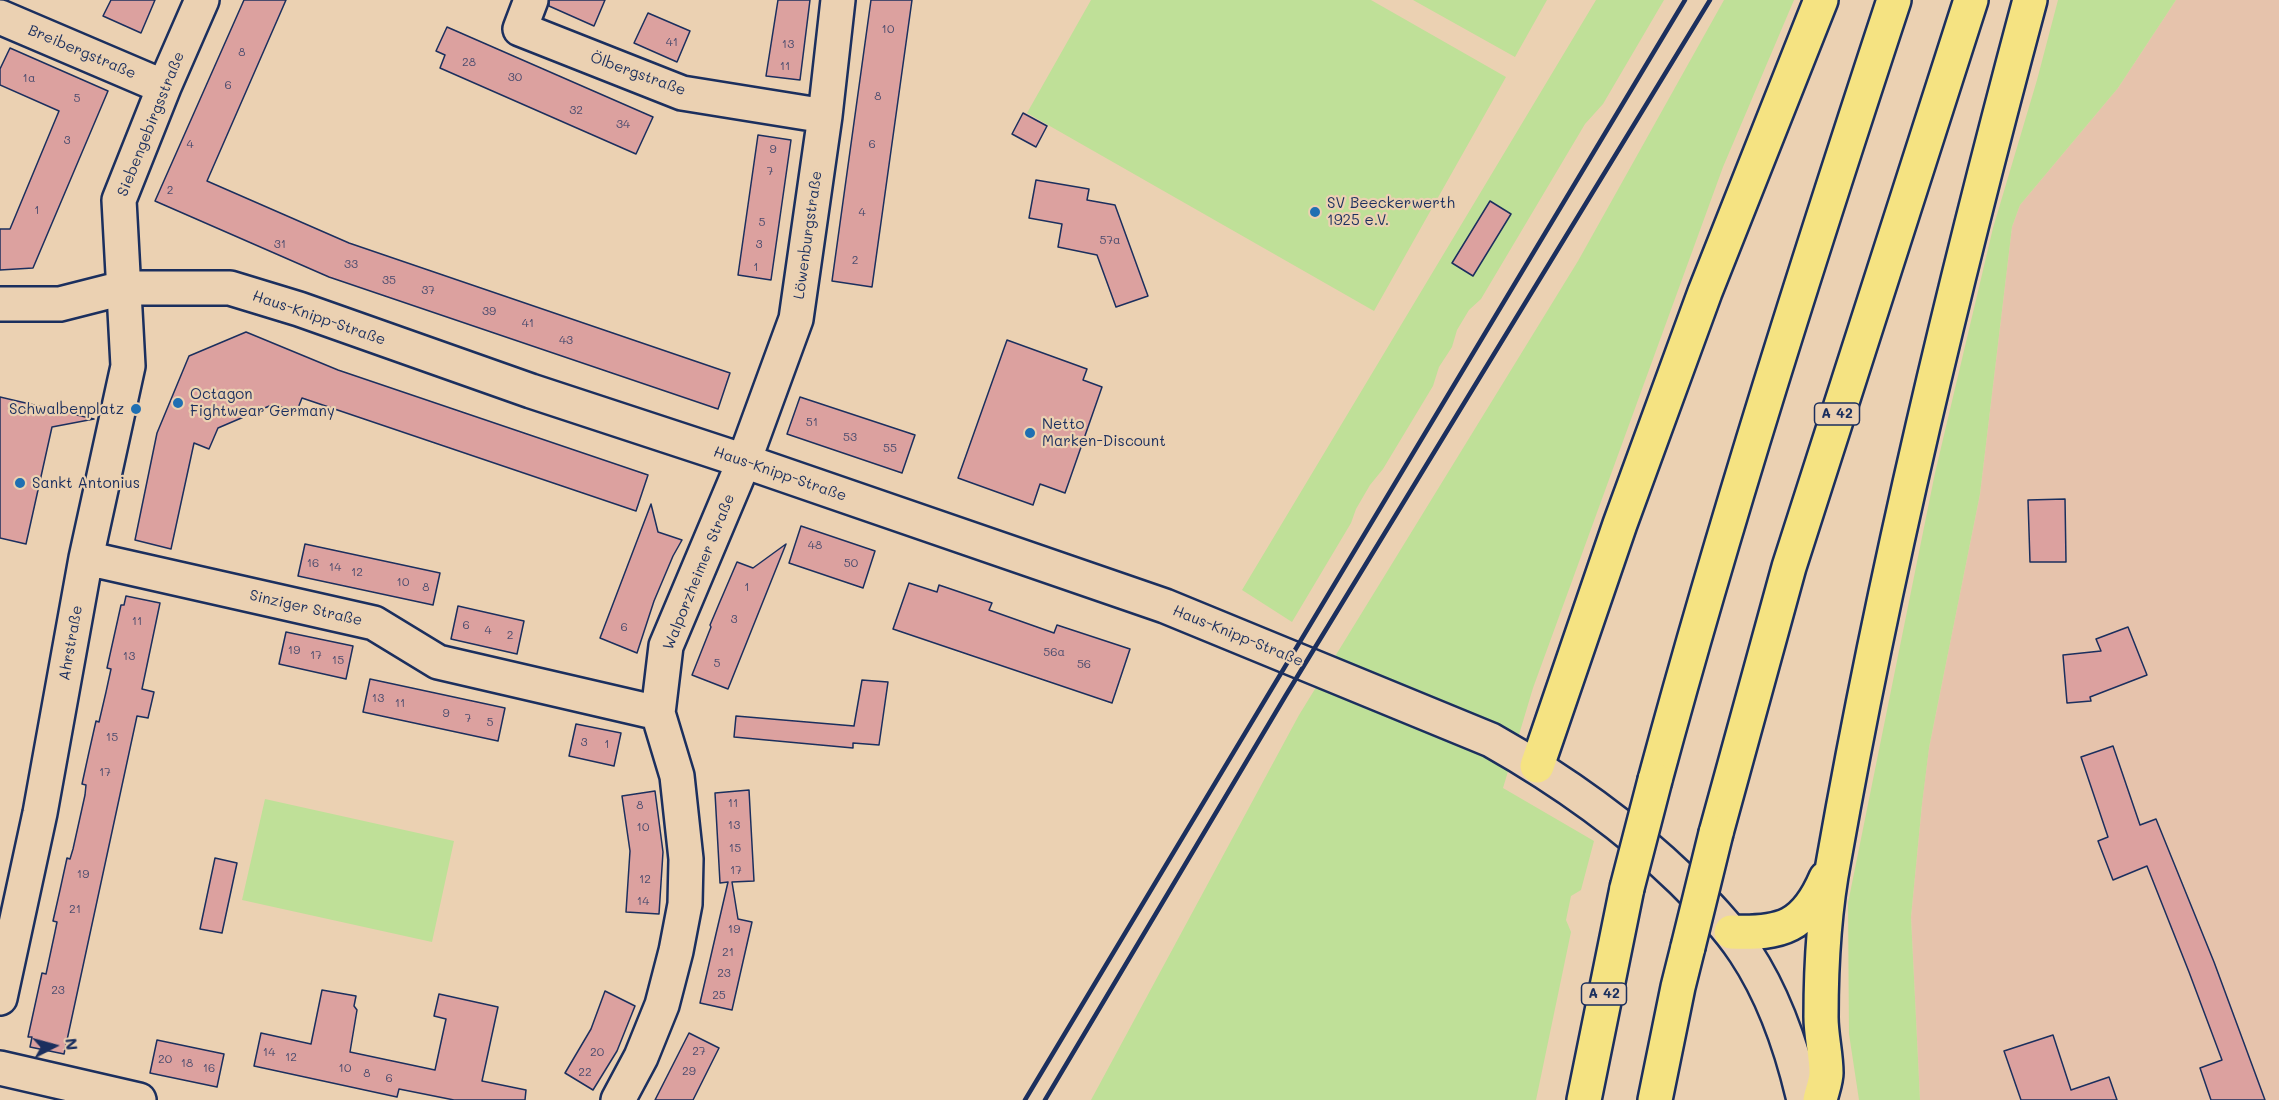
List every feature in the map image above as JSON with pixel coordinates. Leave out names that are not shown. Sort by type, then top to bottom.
[{"type":"highway","points":[[1537,766],[1620,524],[1705,292],[1821,0]]},
{"type":"highway","name":"A 42","points":[[1584,1100],[1627,888],[1687,662],[1787,329],[1894,0]]},
{"type":"highway","name":"A 42","points":[[1655,1100],[1678,987],[1716,833],[1789,567],[1971,0]]},
{"type":"highway","points":[[1820,1100],[1827,1075],[1821,1032],[1821,984],[1825,921],[1833,861],[1889,582],[1934,374],[2030,0]]},
{"type":"highway","points":[[1731,932],[1762,932],[1788,925],[1812,906],[1833,861]]},
{"type":"street","name":"Siebengebirgsstraße","points":[[123,288],[119,200],[202,0]]},
{"type":"street","name":"Ölbergstraße","points":[[531,0],[520,29],[682,93],[825,116]]},
{"type":"street","name":"Löwenburgstraße","points":[[744,461],[796,319],[825,116],[838,0]]},
{"type":"street","name":"Breibergstraße","points":[[0,17],[164,87]]},
{"type":"street","name":"Haus-Knipp-Straße","points":[[0,304],[60,304],[123,288],[230,288],[299,309],[531,391],[744,461],[1165,606],[1480,735],[1537,766],[1580,794],[1663,862],[1713,911],[1747,955],[1777,1012],[1795,1059],[1804,1100]]},
{"type":"street","name":"Ahrstraße","points":[[0,998],[40,813],[86,558],[128,366],[123,288]]},
{"type":"street","name":"Walporzheimer Straße","points":[[618,1100],[641,1057],[662,1005],[685,904],[686,859],[677,776],[658,713],[666,646],[744,461]]},
{"type":"street","name":"Sinziger Straße","points":[[86,558],[374,624],[438,662],[658,713]]},
{"type":"street","points":[[0,1068],[139,1100]]},
{"type":"shaded area","points":[[2176,0],[2279,0],[2279,1100],[1920,1100],[1911,917],[1922,804],[1929,748],[1980,494],[2012,227],[2020,205],[2118,88]]},
{"type":"green space","name":"SV Beeckerwerth 1925 e.V.","points":[[1091,0],[1371,0],[1506,77],[1374,311],[1027,113]]},
{"type":"green space","points":[[1413,0],[1547,0],[1515,57]]},
{"type":"green space","points":[[1596,0],[1664,0],[1603,104],[1585,124],[1481,299],[1469,310],[1457,330],[1452,347],[1439,367],[1433,386],[1383,469],[1370,485],[1351,523],[1292,622],[1242,590]]},
{"type":"green space","points":[[1724,0],[1794,0],[1723,167],[1533,688],[1503,788],[1594,841],[1581,890],[1571,896],[1566,920],[1571,932],[1536,1100],[1091,1100],[1299,715],[1578,261]]},
{"type":"green space","points":[[2058,0],[2176,0],[2118,88],[2020,205],[2012,227],[1980,494],[1929,748],[1922,804],[1911,917],[1920,1100],[1859,1100],[1849,1034],[1848,903],[1935,473],[1993,228]]},
{"type":"green space","points":[[265,799],[454,841],[432,942],[242,900]]},
{"type":"building","points":[[111,0],[155,0],[141,33],[103,16]]},
{"type":"building","points":[[244,0],[286,0],[207,181],[349,243],[730,373],[718,409],[329,277],[155,201]]},
{"type":"building","points":[[549,0],[605,0],[594,26],[549,6]]},
{"type":"building","points":[[778,0],[810,0],[800,80],[766,76]]},
{"type":"building","points":[[871,0],[912,0],[872,287],[832,281]]},
{"type":"building","points":[[648,13],[690,31],[677,62],[634,43]]},
{"type":"building","points":[[447,27],[653,117],[636,154],[440,68],[445,55],[436,51]]},
{"type":"building","points":[[10,48],[108,91],[33,268],[0,270],[0,229],[10,229],[59,111],[0,85],[0,69]]},
{"type":"building","points":[[1023,113],[1047,126],[1036,147],[1012,134]]},
{"type":"building","points":[[758,135],[791,140],[771,280],[738,275]]},
{"type":"building","points":[[1036,180],[1089,189],[1087,200],[1115,205],[1148,296],[1116,307],[1097,255],[1058,247],[1062,224],[1029,218]]},
{"type":"building","points":[[1490,201],[1511,214],[1473,276],[1452,263]]},
{"type":"building","points":[[246,332],[338,370],[648,475],[636,511],[302,398],[296,413],[274,404],[218,428],[209,449],[194,443],[171,549],[135,540],[157,433],[189,356]]},
{"type":"building","name":"Netto Marken-Discount","points":[[1007,340],[1087,369],[1083,380],[1102,387],[1065,493],[1040,484],[1033,505],[958,478]]},
{"type":"building","name":"Sankt Antonius","points":[[0,397],[94,419],[52,427],[26,544],[0,538]]},
{"type":"building","points":[[800,397],[915,435],[902,473],[787,434]]},
{"type":"building","points":[[2065,499],[2066,562],[2030,562],[2028,500]]},
{"type":"building","points":[[651,504],[658,532],[682,540],[654,601],[637,653],[600,638]]},
{"type":"building","points":[[801,526],[875,551],[863,588],[789,563]]},
{"type":"building","points":[[305,544],[440,573],[433,605],[298,576]]},
{"type":"building","points":[[786,544],[728,689],[692,675],[737,562],[753,568]]},
{"type":"building","points":[[909,583],[937,592],[939,585],[992,603],[989,610],[1054,633],[1057,625],[1130,649],[1112,703],[893,629]]},
{"type":"building","points":[[126,596],[160,603],[142,689],[154,692],[148,718],[137,716],[64,1054],[30,1047],[32,1037],[28,1037],[42,973],[46,974],[57,922],[53,921],[67,858],[70,859],[73,849],[85,795],[86,785],[82,784],[96,721],[99,722],[106,692],[111,669],[107,668],[121,605],[124,605]]},
{"type":"building","points":[[458,606],[524,621],[517,654],[451,639]]},
{"type":"building","points":[[2128,627],[2147,675],[2090,697],[2091,701],[2067,703],[2063,655],[2101,651],[2096,639]]},
{"type":"building","points":[[286,632],[353,646],[346,679],[279,664]]},
{"type":"building","points":[[370,679],[505,708],[498,741],[363,712]]},
{"type":"building","points":[[862,680],[888,682],[879,745],[853,743],[853,748],[734,737],[736,716],[854,726]]},
{"type":"building","points":[[576,724],[621,733],[614,766],[569,756]]},
{"type":"building","points":[[2113,746],[2140,825],[2156,819],[2214,962],[2265,1100],[2211,1100],[2200,1068],[2222,1060],[2147,866],[2113,880],[2098,841],[2108,837],[2081,757]]},
{"type":"building","points":[[749,790],[754,881],[732,882],[738,919],[752,922],[732,1010],[700,1003],[728,882],[720,883],[715,793]]},
{"type":"building","points":[[655,791],[663,852],[659,914],[626,912],[630,851],[622,796]]},
{"type":"building","points":[[215,858],[237,863],[222,933],[200,929]]},
{"type":"building","points":[[322,990],[356,996],[354,1006],[357,1010],[350,1052],[435,1070],[446,1019],[434,1016],[439,994],[498,1007],[482,1081],[526,1090],[525,1100],[454,1100],[399,1089],[397,1097],[254,1066],[261,1033],[311,1044]]},
{"type":"building","points":[[605,991],[635,1006],[617,1051],[593,1090],[565,1073],[591,1029]]},
{"type":"building","points":[[689,1033],[719,1048],[693,1100],[655,1100]]},
{"type":"building","points":[[2053,1035],[2071,1090],[2109,1077],[2117,1100],[2021,1100],[2004,1051]]},
{"type":"building","points":[[157,1040],[224,1054],[217,1087],[150,1073]]},
{"type":"railway","points":[[1025,1100],[1685,0]]},
{"type":"railway","points":[[1045,1100],[1286,695],[1710,0]]},
{"type":"place","name":"SV Beeckerwerth 1925 e.V.","points":[[1315,212]]},
{"type":"place","name":"Octagon Fightwear Germany","points":[[178,403]]},
{"type":"place","name":"Schwalbenplatz","points":[[136,409]]},
{"type":"place","name":"Netto Marken-Discount","points":[[1030,433]]},
{"type":"place","name":"Sankt Antonius","points":[[20,483]]}]
